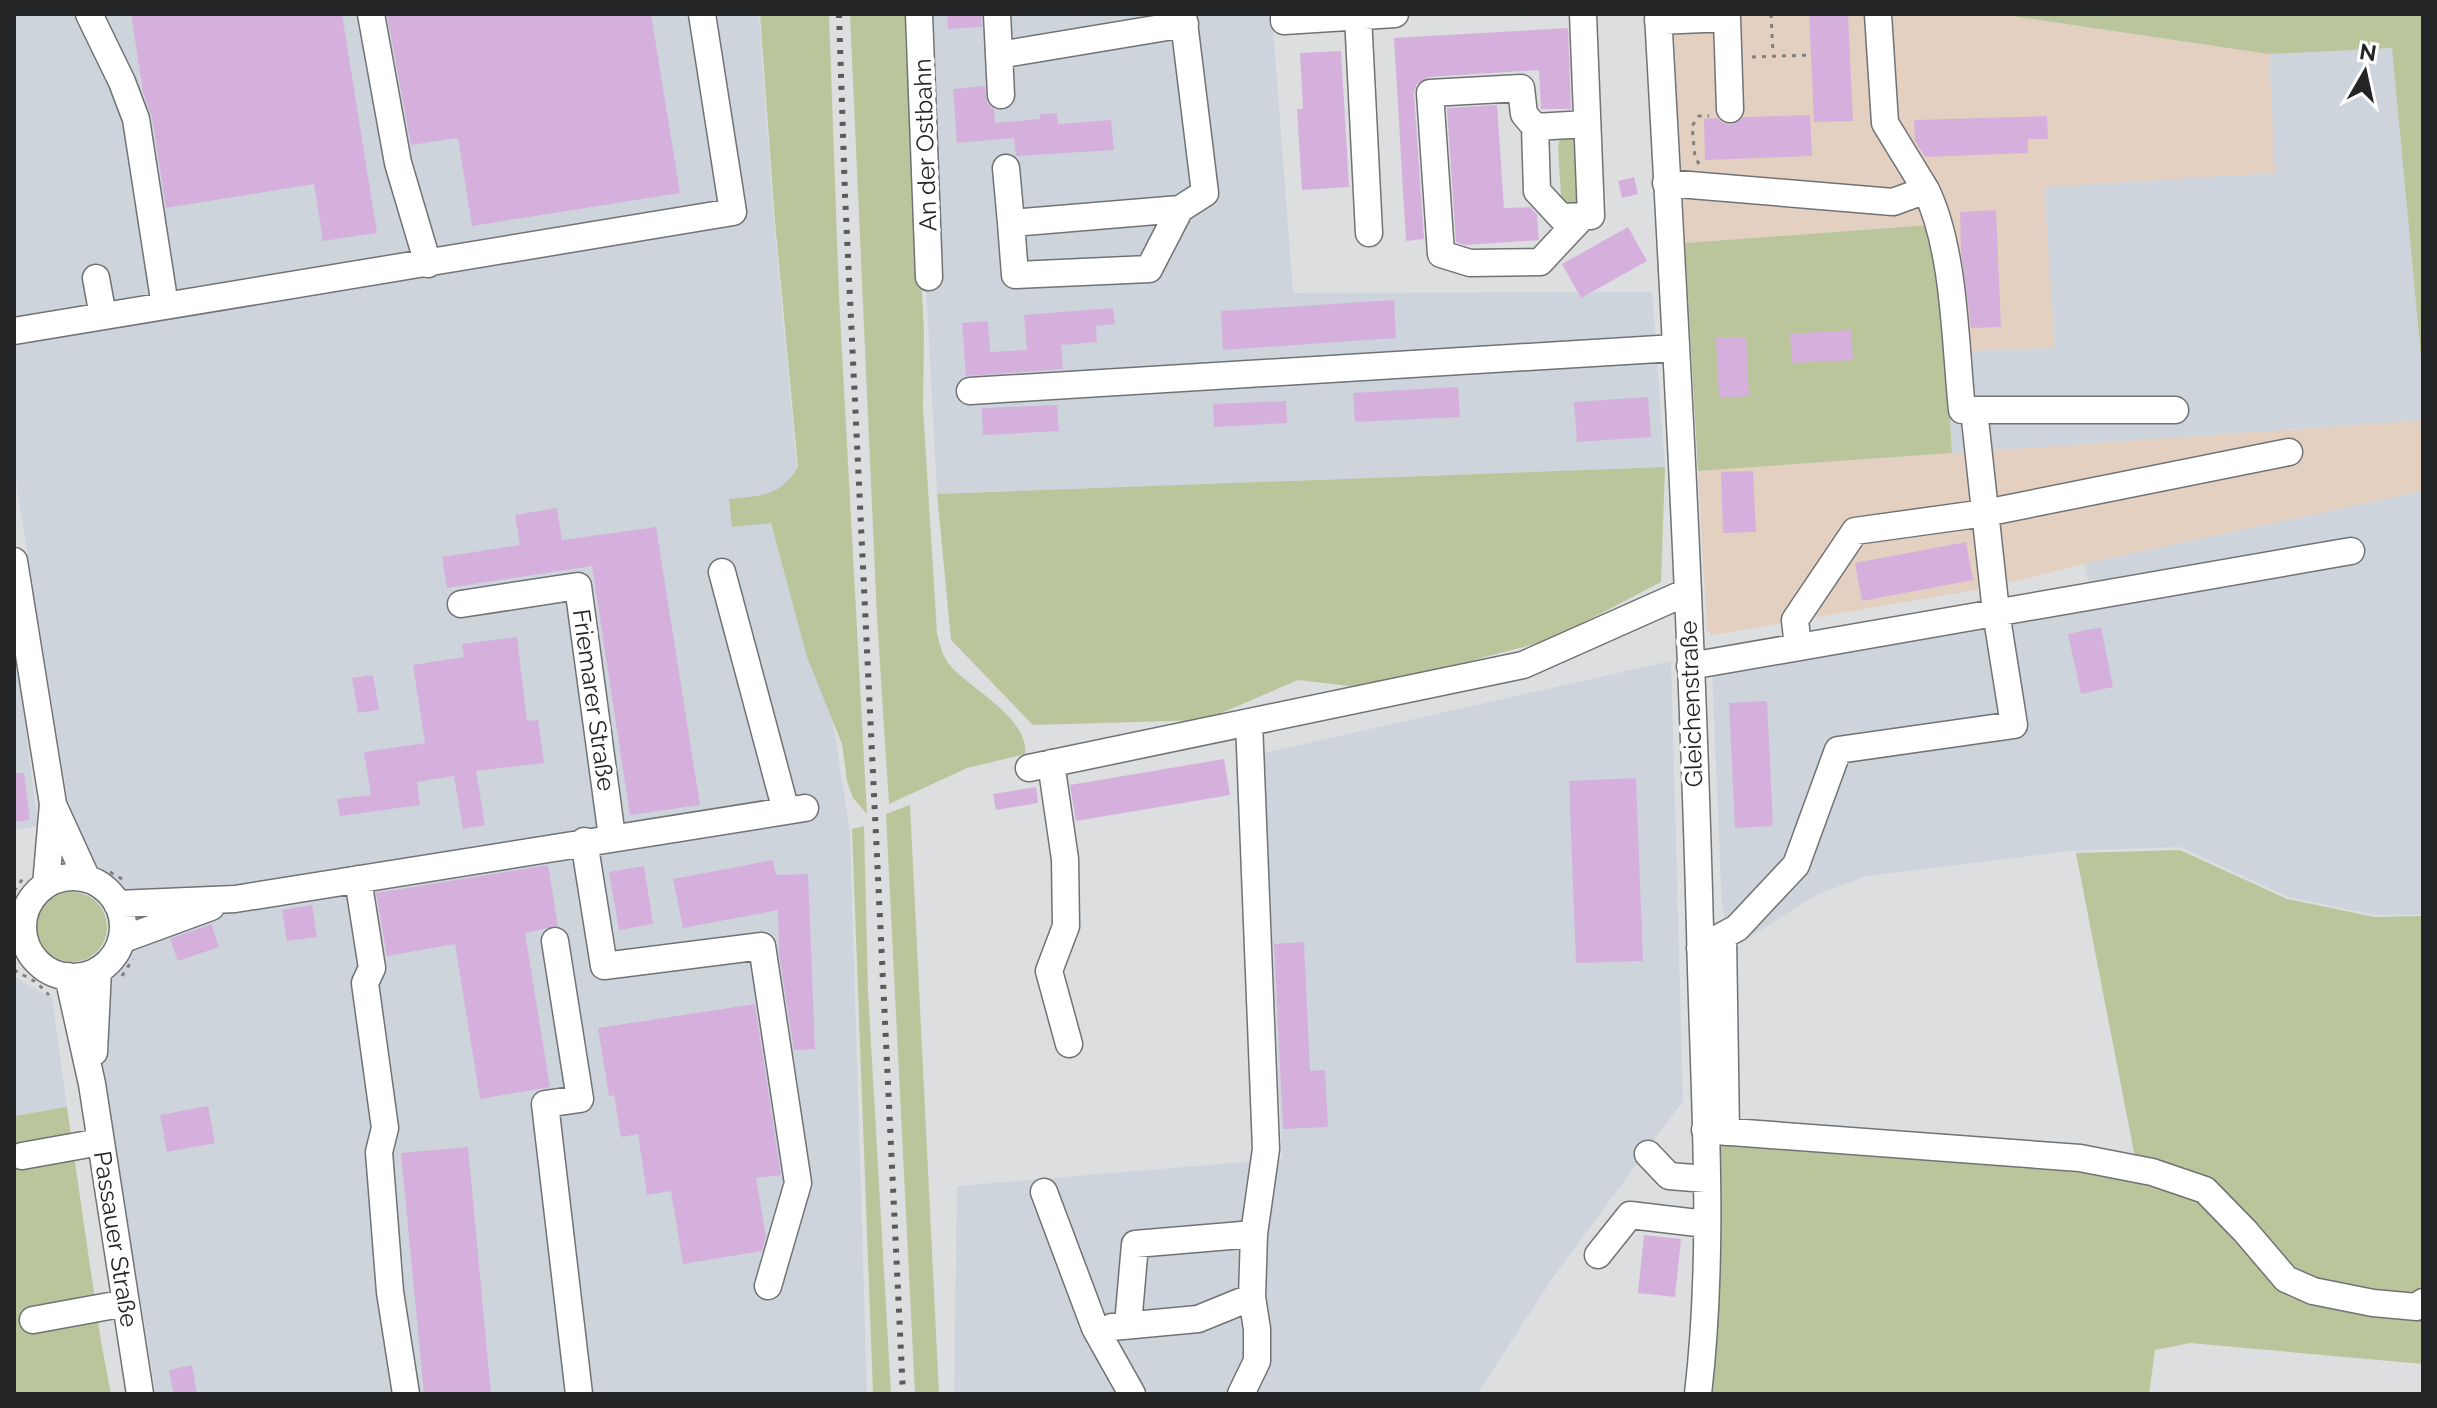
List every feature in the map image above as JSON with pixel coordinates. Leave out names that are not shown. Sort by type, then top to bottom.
[{"type":"street","points":[[89,14],[136,119],[165,306]]},
{"type":"street","points":[[371,14],[398,163],[428,264]]},
{"type":"street","points":[[14,331],[733,212],[702,14]]},
{"type":"street","name":"An der Ostbahn","points":[[919,14],[929,277]]},
{"type":"street","points":[[997,14],[1001,95]]},
{"type":"street","points":[[1284,14],[1284,21],[1395,14]]},
{"type":"street","points":[[1583,14],[1591,216],[1583,216],[1561,217],[1537,191],[1535,127],[1524,114],[1521,88],[1430,93],[1441,254],[1470,263],[1540,262],[1583,216]]},
{"type":"street","points":[[1878,14],[1885,123],[1938,214],[1945,251],[1962,410],[2175,410]]},
{"type":"street","points":[[1358,16],[1369,233]]},
{"type":"street","points":[[1658,17],[1727,16],[1730,109]]},
{"type":"street","name":"Gleichenstraße","points":[[1658,17],[1690,666],[1711,942],[1716,1131],[1706,1179],[1698,1394]]},
{"type":"street","points":[[999,55],[1184,19],[1205,193],[1180,209],[1011,223]]},
{"type":"street","points":[[1535,127],[1587,124]]},
{"type":"street","points":[[1006,168],[1015,275],[1149,269],[1180,209]]},
{"type":"street","points":[[1666,183],[1893,202],[1926,190]]},
{"type":"street","points":[[96,278],[103,316]]},
{"type":"street","points":[[970,391],[1675,348]]},
{"type":"street","points":[[1711,942],[1737,928],[1796,865],[1838,750],[2014,725],[1996,612],[1974,410]]},
{"type":"street","points":[[1798,647],[1795,620],[1855,531],[1985,513],[2289,452]]},
{"type":"street","points":[[1690,666],[2351,551]]},
{"type":"street","points":[[14,561],[53,804],[46,885]]},
{"type":"street","points":[[117,904],[235,899],[796,809],[722,572]]},
{"type":"street","name":"Friemarer Straße","points":[[461,604],[578,586],[612,837]]},
{"type":"street","points":[[1069,1044],[1049,971],[1066,926],[1065,859],[1040,766],[1523,665],[1687,592]]},
{"type":"street","points":[[1241,1394],[1257,1361],[1257,1329],[1252,1297],[1254,1234],[1266,1149],[1249,722]]},
{"type":"street","points":[[53,804],[87,879]]},
{"type":"street","points":[[584,841],[604,966],[762,946],[798,1183],[768,1286]]},
{"type":"street","points":[[64,877],[87,879],[108,891],[122,919],[121,940],[109,961],[83,976],[68,976],[19,958],[24,938],[19,918],[36,892],[64,877]]},
{"type":"street","points":[[358,879],[372,968],[365,983],[385,1128],[379,1152],[390,1292],[406,1394]]},
{"type":"street","points":[[121,940],[235,899]]},
{"type":"street","points":[[555,941],[580,1099],[545,1104],[579,1394]]},
{"type":"street","name":"Passauer Straße","points":[[92,1084],[98,970]]},
{"type":"street","name":"Passauer Straße","points":[[68,976],[92,1084],[140,1394]]},
{"type":"street","points":[[1716,1131],[2080,1158],[2152,1172],[2205,1190],[2286,1279],[2313,1291],[2373,1303],[2417,1307],[2423,1302]]},
{"type":"street","points":[[22,1156],[100,1142]]},
{"type":"street","points":[[1648,1154],[1669,1176],[1706,1179]]},
{"type":"street","points":[[1044,1192],[1095,1328],[1132,1394]]},
{"type":"street","points":[[1598,1255],[1630,1215],[1706,1224]]},
{"type":"street","points":[[1128,1325],[1135,1244],[1254,1234]]},
{"type":"street","points":[[1095,1328],[1198,1319],[1252,1297]]},
{"type":"street","points":[[33,1320],[126,1303]]},
{"type":"path","points":[[1771,14],[1773,56]]},
{"type":"path","points":[[1729,58],[1811,55]]},
{"type":"path","points":[[1711,186],[1695,157],[1692,126],[1699,116],[1731,115],[1730,109]]},
{"type":"path","points":[[19,958],[36,982],[58,1004]]},
{"type":"shaded area","points":[[14,14],[759,14],[774,221],[802,524],[850,832],[867,1394],[156,1394],[100,1051],[110,972],[132,948],[156,935],[149,893],[128,892],[89,864],[72,826],[14,469]]},
{"type":"shaded area","points":[[912,14],[1272,14],[1293,293],[1652,292],[1665,467],[937,494]]},
{"type":"shaded area","points":[[1673,14],[1999,14],[2269,54],[2276,173],[2045,187],[2055,348],[1946,352],[1928,225],[1685,243]]},
{"type":"shaded area","points":[[2392,47],[2423,378],[2423,420],[1952,453],[1946,352],[2055,348],[2044,187],[2275,173],[2269,54]]},
{"type":"shaded area","points":[[2423,420],[2423,491],[2084,564],[1993,587],[1712,635],[1707,631],[1698,471]]},
{"type":"shaded area","points":[[2423,491],[2423,915],[2375,915],[2288,897],[2180,847],[2070,851],[1867,876],[1816,895],[1734,947],[1722,907],[1712,670],[2095,609],[2084,564]]},
{"type":"shaded area","points":[[14,641],[38,826],[14,830]]},
{"type":"shaded area","points":[[1671,661],[1683,1101],[1552,1279],[1477,1394],[954,1394],[957,1186],[1282,1159],[1264,753]]},
{"type":"shaded area","points":[[14,976],[52,998],[67,1107],[14,1116]]},
{"type":"green space","points":[[760,14],[829,14],[839,297],[867,814],[853,798],[847,781],[842,744],[807,657],[771,523],[732,527],[729,499],[769,493],[785,484],[798,467]]},
{"type":"green space","points":[[850,14],[906,14],[905,40],[924,332],[923,408],[937,634],[949,664],[996,704],[1017,728],[1024,740],[1025,754],[967,768],[889,804],[877,617]]},
{"type":"green space","points":[[1999,14],[2423,14],[2423,378],[2392,48],[2269,54]]},
{"type":"green space","points":[[1571,137],[1575,140],[1578,204],[1570,205],[1561,197],[1558,146],[1560,140]]},
{"type":"green space","points":[[1929,225],[1946,352],[1952,453],[1698,471],[1685,243]]},
{"type":"green space","points":[[1665,467],[1661,582],[1550,640],[1367,688],[1298,680],[1205,720],[1033,725],[951,640],[937,494]]},
{"type":"green space","points":[[910,805],[939,1394],[915,1394],[886,814]]},
{"type":"green space","points":[[864,826],[868,991],[891,1394],[873,1394],[852,829]]},
{"type":"green space","points":[[2180,850],[2287,899],[2375,917],[2423,916],[2423,1364],[2190,1343],[2155,1350],[2149,1394],[1709,1394],[1715,1346],[1720,1133],[2137,1168],[2076,853]]},
{"type":"green space","points":[[72,892],[91,898],[101,908],[107,927],[101,946],[91,956],[72,962],[53,956],[43,946],[37,927],[43,908],[53,898]]},
{"type":"green space","points":[[67,1107],[111,1394],[14,1394],[14,1116]]},
{"type":"building","points":[[131,14],[342,14],[377,233],[323,241],[314,184],[166,208]]},
{"type":"building","points":[[387,14],[651,14],[680,193],[472,226],[458,138],[411,145]]},
{"type":"building","points":[[947,14],[981,14],[982,27],[948,29]]},
{"type":"building","points":[[1809,14],[1848,14],[1853,121],[1814,122]]},
{"type":"building","points":[[1568,28],[1571,109],[1541,109],[1539,70],[1429,77],[1416,85],[1414,94],[1424,239],[1406,241],[1394,38]]},
{"type":"building","points":[[1341,51],[1349,187],[1302,190],[1297,109],[1303,109],[1300,53]]},
{"type":"building","points":[[985,86],[987,103],[994,109],[995,123],[1040,119],[1040,114],[1057,113],[1058,124],[1111,120],[1114,150],[1016,156],[1014,138],[957,143],[953,89]]},
{"type":"building","points":[[1497,105],[1504,208],[1530,207],[1537,215],[1539,240],[1465,245],[1456,242],[1447,108]]},
{"type":"building","points":[[1810,115],[1812,156],[1705,160],[1704,119],[1717,118],[1731,125],[1744,117]]},
{"type":"building","points":[[2047,116],[2048,139],[2028,139],[2028,153],[1925,157],[1915,141],[1914,120]]},
{"type":"building","points":[[1634,177],[1638,194],[1622,198],[1618,181]]},
{"type":"building","points":[[1996,210],[2001,327],[1971,328],[1961,251],[1960,212]]},
{"type":"building","points":[[1628,227],[1647,261],[1581,298],[1562,264]]},
{"type":"building","points":[[1394,300],[1396,338],[1223,350],[1221,311]]},
{"type":"building","points":[[1113,308],[1115,324],[1096,326],[1097,342],[1061,345],[1063,369],[966,376],[962,323],[988,321],[990,352],[1027,350],[1024,315]]},
{"type":"building","points":[[1851,330],[1853,360],[1792,363],[1790,334]]},
{"type":"building","points":[[1746,337],[1749,396],[1719,398],[1716,338]]},
{"type":"building","points":[[1458,387],[1460,417],[1355,422],[1353,393]]},
{"type":"building","points":[[1648,397],[1651,437],[1577,442],[1574,402]]},
{"type":"building","points":[[1286,401],[1287,423],[1214,427],[1213,404]]},
{"type":"building","points":[[1057,405],[1059,431],[983,435],[982,408]]},
{"type":"building","points":[[1753,471],[1756,532],[1723,533],[1721,472]]},
{"type":"building","points":[[557,508],[562,540],[656,527],[700,805],[630,815],[592,566],[447,588],[442,557],[520,545],[515,515]]},
{"type":"building","points":[[1966,542],[1973,580],[1862,601],[1855,563]]},
{"type":"building","points":[[2101,627],[2113,687],[2081,694],[2068,634]]},
{"type":"building","points":[[517,637],[527,721],[538,720],[544,763],[476,771],[485,825],[463,829],[454,776],[417,782],[420,805],[340,816],[337,799],[371,795],[364,752],[425,743],[413,665],[464,657],[462,644]]},
{"type":"building","points":[[373,675],[379,710],[358,713],[352,678]]},
{"type":"building","points":[[1767,701],[1773,826],[1735,828],[1729,703]]},
{"type":"building","points":[[1224,759],[1230,795],[1076,821],[1070,785]]},
{"type":"building","points":[[14,773],[24,773],[30,820],[14,822]]},
{"type":"building","points":[[1636,778],[1643,961],[1576,963],[1569,781]]},
{"type":"building","points":[[1036,787],[1038,803],[996,810],[993,794]]},
{"type":"building","points":[[773,860],[776,875],[808,874],[815,1049],[794,1050],[779,954],[778,910],[683,928],[673,879]]},
{"type":"building","points":[[548,865],[558,926],[525,933],[550,1087],[480,1099],[455,944],[387,956],[376,893]]},
{"type":"building","points":[[644,866],[653,924],[619,930],[609,872]]},
{"type":"building","points":[[312,905],[317,937],[287,941],[282,910]]},
{"type":"building","points":[[211,924],[219,947],[178,961],[170,939]]},
{"type":"building","points":[[1304,942],[1310,1071],[1325,1070],[1328,1127],[1283,1129],[1274,944]]},
{"type":"building","points":[[755,1004],[781,1175],[756,1178],[766,1237],[762,1251],[683,1264],[671,1191],[647,1195],[638,1134],[621,1137],[614,1095],[609,1096],[598,1028]]},
{"type":"building","points":[[208,1106],[215,1143],[167,1152],[160,1115]]},
{"type":"building","points":[[468,1147],[491,1394],[424,1394],[401,1153]]},
{"type":"building","points":[[1644,1235],[1681,1239],[1675,1297],[1638,1293]]},
{"type":"building","points":[[192,1365],[197,1394],[174,1394],[169,1370]]},
{"type":"railway","points":[[839,14],[903,1394]]}]
